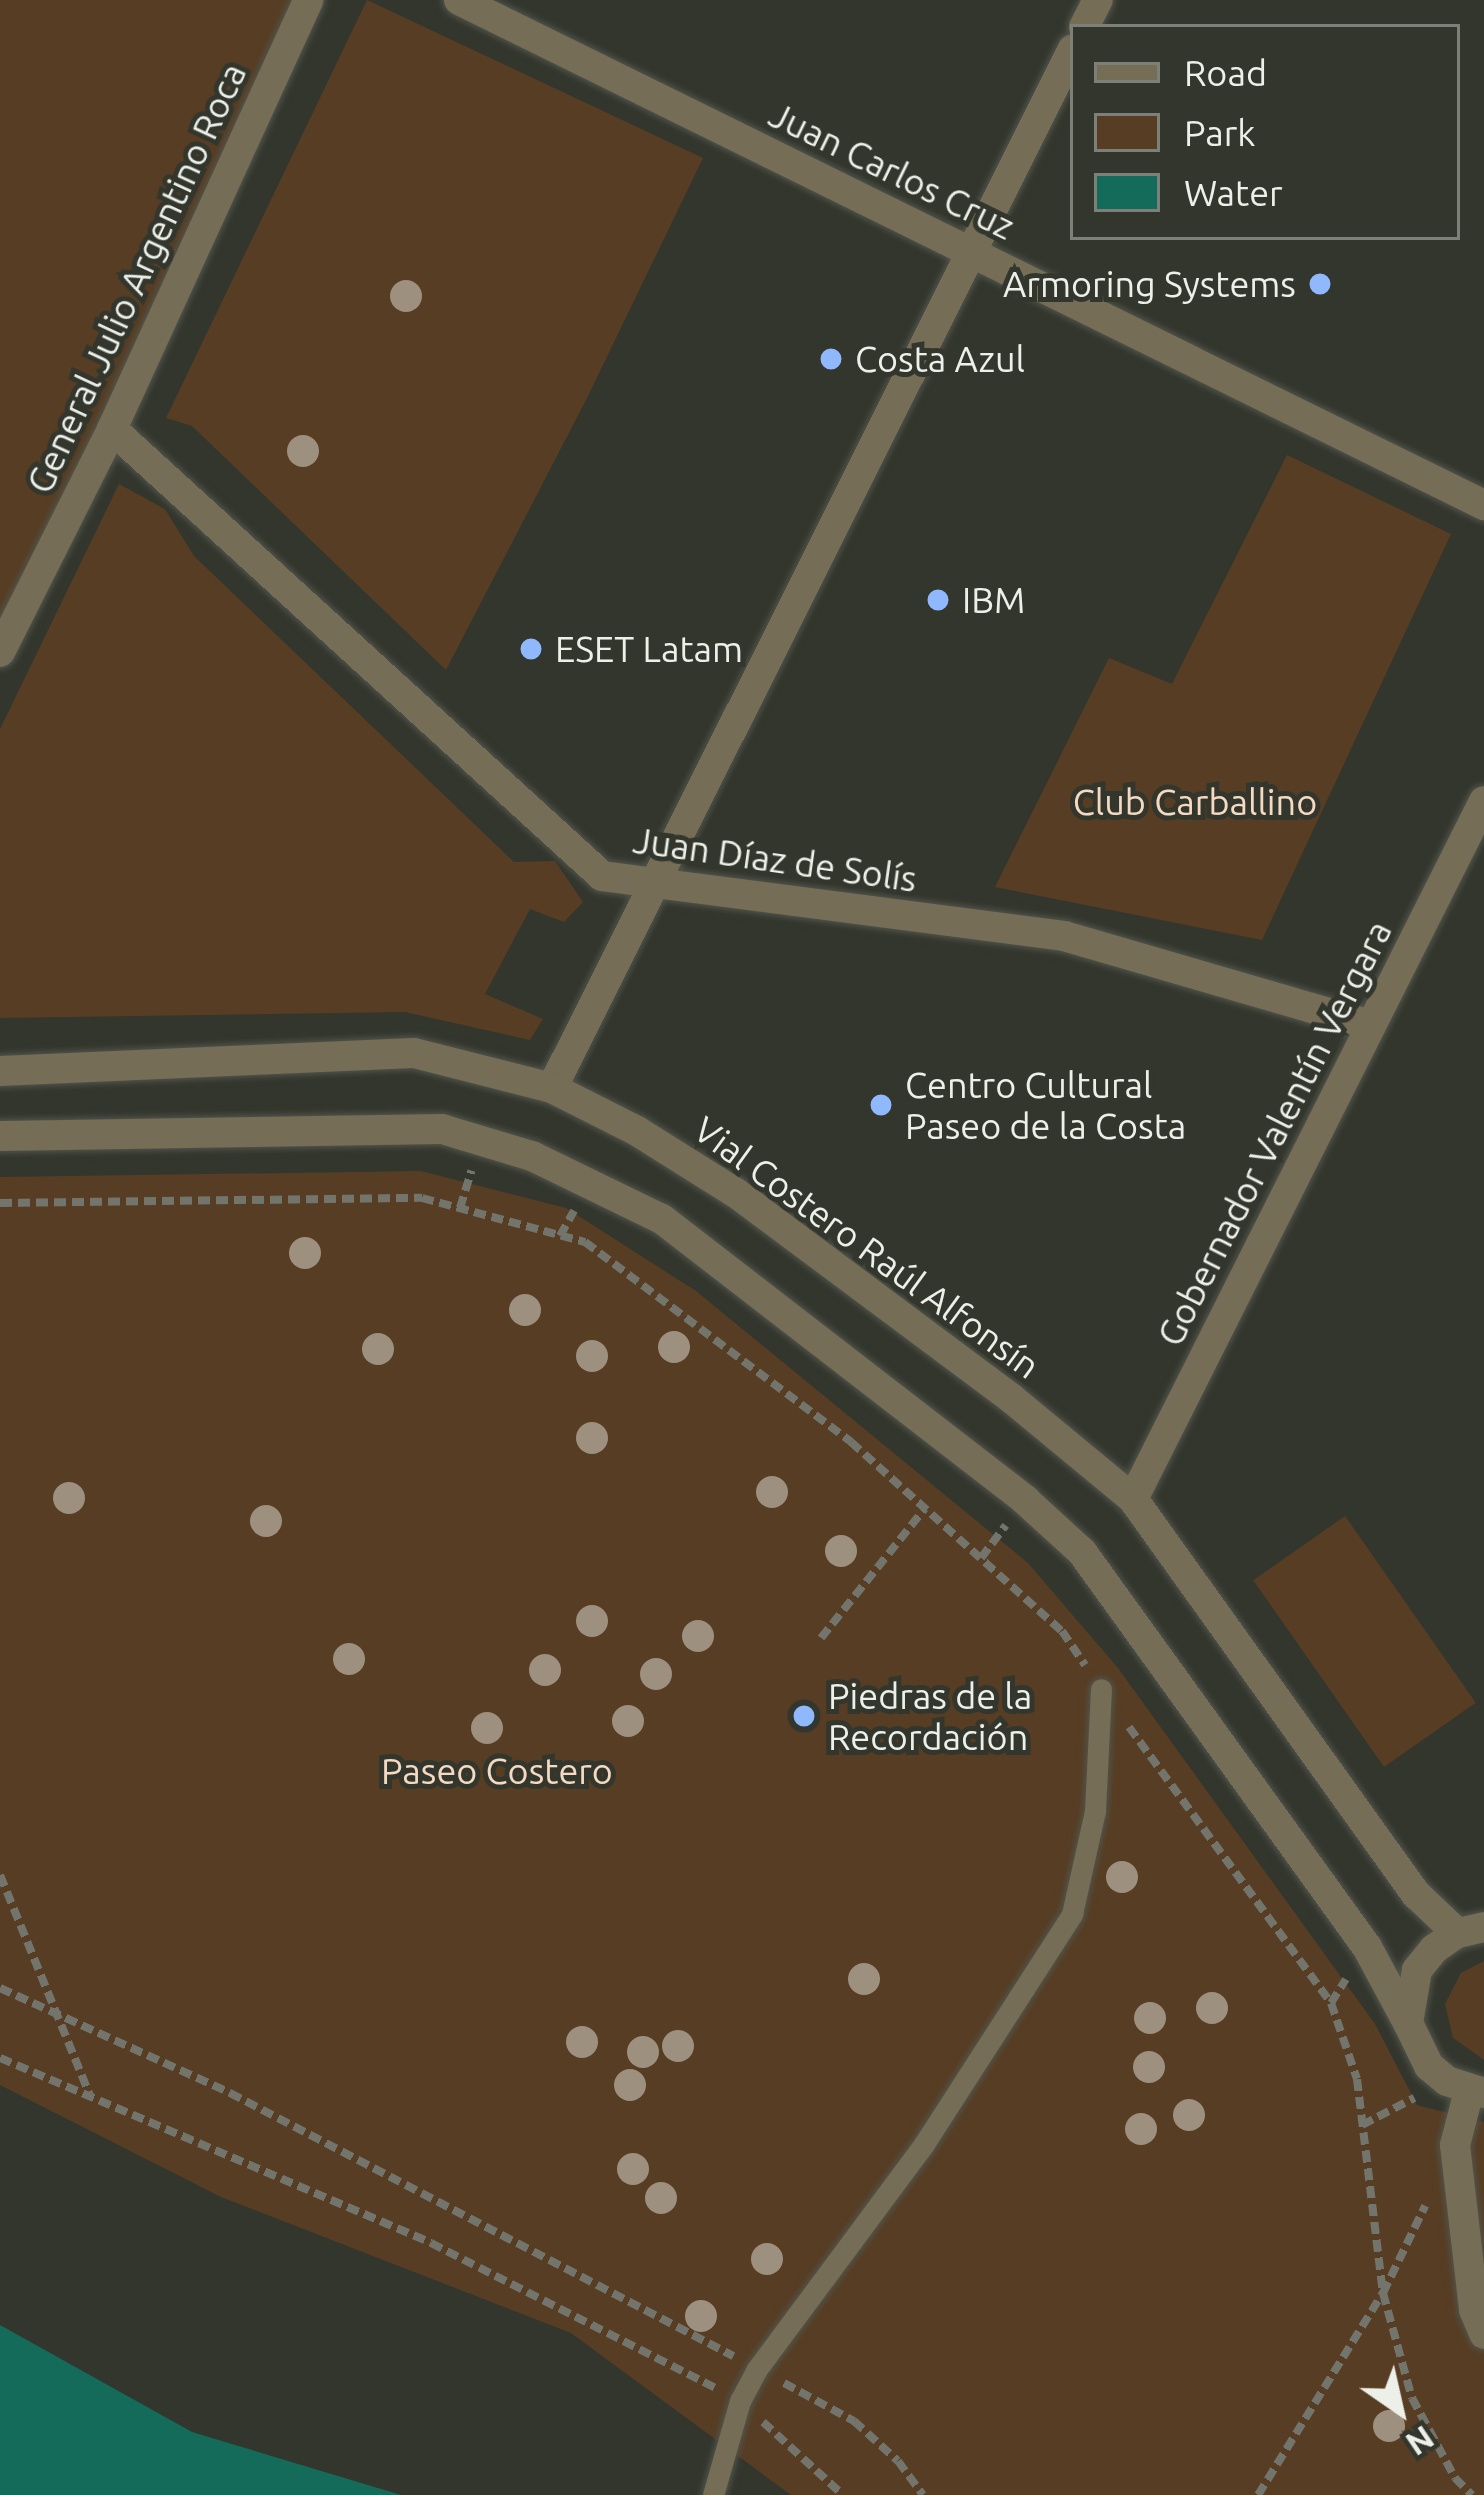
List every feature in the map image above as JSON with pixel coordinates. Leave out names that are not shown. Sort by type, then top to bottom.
[{"type":"street","name":"General Julio Argentino Roca","points":[[0,652],[112,429],[308,0]]},
{"type":"street","name":"Juan Carlos Cruz","points":[[459,0],[1484,505]]},
{"type":"street","points":[[552,1088],[1070,55]]},
{"type":"street","name":"Juan Díaz de Solís","points":[[112,429],[602,875],[1064,936],[1371,1025]]},
{"type":"street","name":"Gobernador Valentín Vergara","points":[[1133,1499],[1484,801]]},
{"type":"street","name":"Vial Costero Raúl Alfonsín","points":[[0,1071],[414,1053],[552,1088],[637,1131],[736,1193],[1011,1398],[1133,1499],[1417,1895],[1470,1930]]},
{"type":"street","points":[[0,1136],[442,1130],[532,1156],[662,1219],[1025,1500],[1082,1552],[1367,1947],[1408,2023],[1415,2046],[1467,2088],[1455,2145],[1474,2310],[1484,2334]]},
{"type":"street","points":[[1408,2023],[1418,1970],[1434,1948],[1470,1930]]},
{"type":"lane","points":[[713,2495],[740,2401],[757,2368],[924,2144],[1072,1914],[1095,1811],[1101,1689]]},
{"type":"path","points":[[0,1203],[422,1198],[585,1242],[851,1442],[1062,1631],[1331,2003],[1357,2079],[1383,2293],[1412,2398],[1455,2478],[1472,2495]]},
{"type":"path","points":[[821,1638],[925,1508]]},
{"type":"path","points":[[0,1875],[90,2097]]},
{"type":"path","points":[[0,1988],[230,2093],[854,2421],[898,2462],[923,2495]]},
{"type":"path","points":[[0,2058],[431,2243],[740,2401],[843,2495]]},
{"type":"path","points":[[1362,2125],[1467,2088]]},
{"type":"path","points":[[1258,2495],[1383,2293],[1455,2145]]},
{"type":"green space","points":[[0,0],[307,0],[0,638]]},
{"type":"green space","points":[[367,0],[703,158],[587,398],[446,670],[192,426],[166,418]]},
{"type":"green space","name":"Club Carballino","points":[[1287,455],[1451,534],[1262,940],[995,887],[1109,658],[1172,684]]},
{"type":"green space","points":[[119,484],[165,509],[194,556],[514,862],[555,861],[583,902],[564,922],[530,909],[485,994],[543,1019],[530,1040],[405,1012],[0,1018],[0,729]]},
{"type":"green space","name":"Paseo Costero","points":[[421,1171],[566,1208],[696,1291],[1028,1563],[1118,1668],[1375,2024],[1417,2105],[1484,2122],[1484,2495],[791,2495],[571,2333],[221,2197],[0,2085],[0,1177]]},
{"type":"green space","points":[[1345,1516],[1476,1703],[1384,1767],[1253,1580]]},
{"type":"green space","points":[[1484,1961],[1484,2060],[1453,2038],[1445,2004],[1461,1973]]},
{"type":"water","points":[[0,2325],[192,2432],[401,2495],[0,2495]]},
{"type":"place","name":"Armoring Systems","points":[[1320,284]]},
{"type":"place","name":"Costa Azul","points":[[831,359]]},
{"type":"place","name":"IBM","points":[[938,600]]},
{"type":"place","name":"ESET Latam","points":[[531,649]]},
{"type":"place","name":"Centro Cultural Paseo de la Costa","points":[[881,1105]]},
{"type":"place","name":"Piedras de la Recordación","points":[[804,1716]]}]
